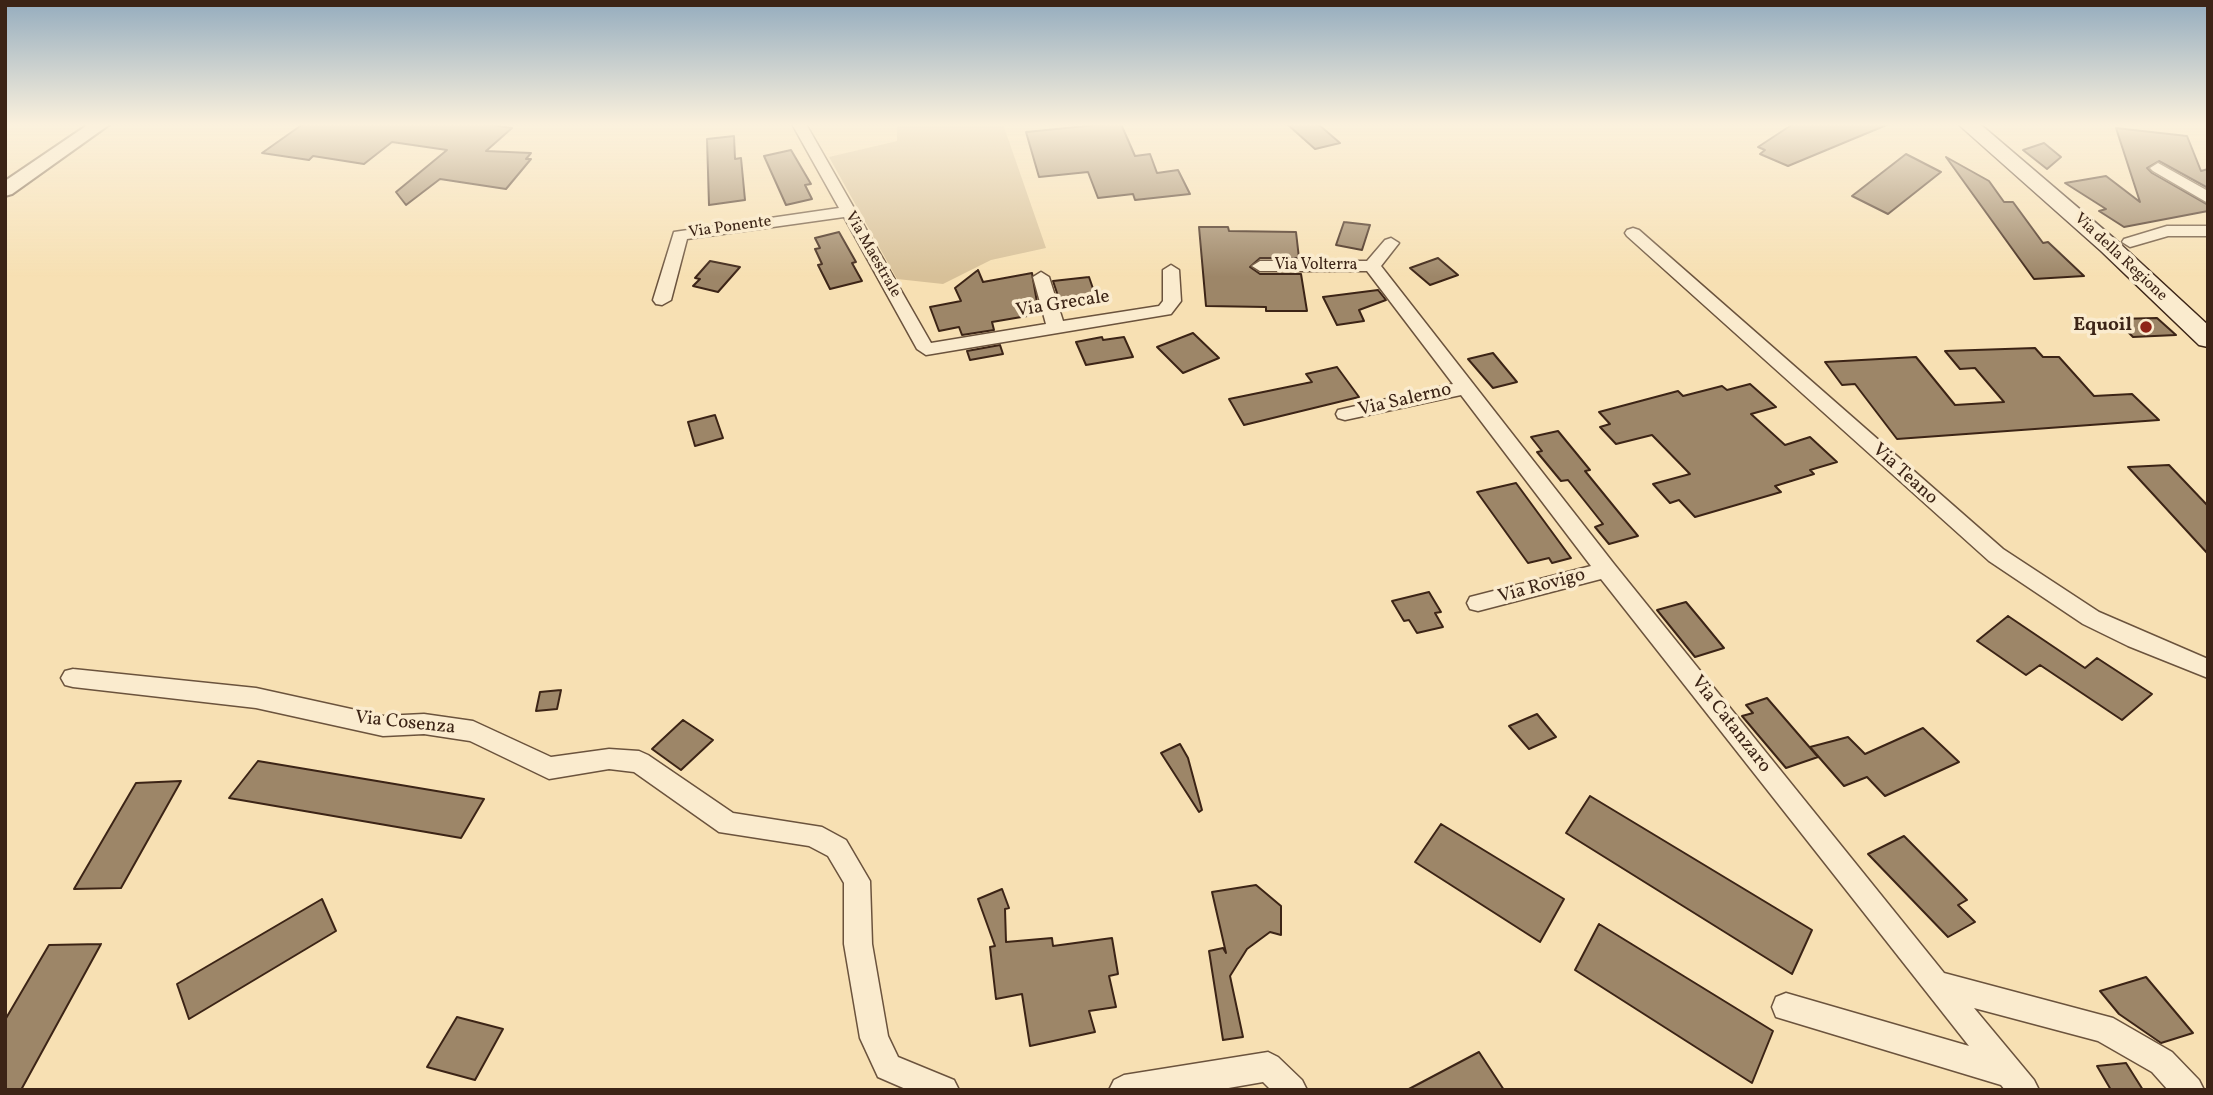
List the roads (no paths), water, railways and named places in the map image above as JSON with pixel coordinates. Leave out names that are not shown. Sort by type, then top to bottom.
[{"type":"main road","name":"Via della Regione","points":[[2027,175],[2109,246],[2208,339]]},
{"type":"street","points":[[5,190],[26,175]]},
{"type":"street","name":"Via Maestrale","points":[[827,175],[926,349]]},
{"type":"street","points":[[2170,175],[2208,198]]},
{"type":"street","name":"Via Ponente","points":[[662,300],[680,235],[847,212]]},
{"type":"street","points":[[2130,242],[2167,231],[2208,231]]},
{"type":"street","name":"Via Teano","points":[[1633,233],[1996,555],[2091,618],[2136,640],[2208,669]]},
{"type":"street","points":[[1372,266],[1391,243]]},
{"type":"street","name":"Via Volterra","points":[[1260,266],[1372,266]]},
{"type":"street","name":"Via Catanzaro","points":[[1372,266],[1606,570],[1937,985],[2017,1081]]},
{"type":"street","name":"Via Grecale","points":[[926,349],[1165,310],[1172,300],[1171,270]]},
{"type":"street","points":[[1041,277],[1056,328]]},
{"type":"street","name":"Via Salerno","points":[[1345,414],[1464,388]]},
{"type":"street","name":"Via Rovigo","points":[[1478,603],[1606,570]]},
{"type":"street","name":"Via Cosenza","points":[[73,678],[256,698],[383,726],[424,724],[473,731],[549,768],[608,759],[639,762],[728,824],[814,835],[837,848],[857,881],[858,944],[874,1038],[888,1067],[944,1090]]},
{"type":"street","points":[[1937,985],[2103,1028],[2162,1062],[2189,1090]]},
{"type":"street","points":[[1786,1007],[2017,1081]]},
{"type":"street","points":[[1124,1090],[1268,1067],[1292,1090]]},
{"type":"place","name":"Equoil","points":[[2146,327]]}]
